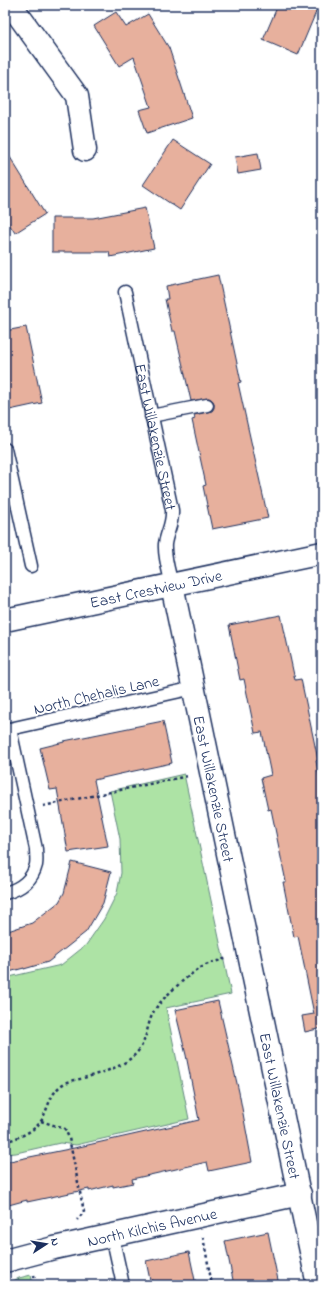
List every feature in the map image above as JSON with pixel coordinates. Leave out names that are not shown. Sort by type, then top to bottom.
[{"type":"street","points":[[11,5],[77,96],[85,150]]},
{"type":"street","name":"East Crestview Drive","points":[[5,620],[314,555]]},
{"type":"street","name":"East Willakenzie Street","points":[[172,585],[318,1285]]},
{"type":"street","name":"North Kilchis Avenue","points":[[5,1261],[54,1248],[300,1194]]},
{"type":"lane","name":"East Willakenzie Street","points":[[125,292],[172,510],[171,525],[165,548],[172,585]]},
{"type":"lane","points":[[152,416],[207,405]]},
{"type":"lane","points":[[5,449],[31,566]]},
{"type":"lane","name":"North Chehalis Lane","points":[[8,730],[194,688]]},
{"type":"lane","points":[[5,893],[14,891],[23,886],[31,876],[36,864],[36,849],[8,730]]},
{"type":"lane","points":[[112,1235],[123,1285]]},
{"type":"path","points":[[41,806],[188,776]]},
{"type":"path","points":[[5,1142],[30,1132],[41,1121],[53,1094],[65,1083],[107,1071],[124,1062],[139,1050],[148,1030],[149,1021],[154,1011],[182,981],[204,966],[227,958]]},
{"type":"path","points":[[41,1121],[65,1129],[69,1138],[84,1212],[54,1248]]},
{"type":"path","points":[[202,1237],[212,1285]]},
{"type":"path","points":[[34,1272],[36,1285]]},
{"type":"green space","points":[[184,774],[231,994],[166,1008],[189,1119],[76,1145],[60,1143],[5,1154],[5,978],[61,965],[86,945],[104,919],[117,893],[121,873],[120,839],[110,791]]},
{"type":"green space","points":[[31,1275],[33,1285],[5,1285],[19,1278]]},
{"type":"building","points":[[278,5],[319,5],[298,55],[263,40]]},
{"type":"building","points":[[116,12],[126,27],[148,14],[169,48],[192,118],[147,133],[139,110],[151,107],[134,57],[119,66],[94,26]]},
{"type":"building","points":[[173,140],[210,164],[180,210],[143,185]]},
{"type":"building","points":[[5,149],[45,214],[15,233],[5,218]]},
{"type":"building","points":[[258,153],[261,170],[238,174],[235,157]]},
{"type":"building","points":[[145,208],[154,248],[110,257],[109,252],[52,252],[52,218],[93,218]]},
{"type":"building","points":[[218,275],[241,382],[238,383],[268,518],[212,529],[203,486],[206,485],[192,420],[195,419],[194,415],[212,411],[214,408],[214,403],[209,398],[191,401],[175,331],[172,331],[165,299],[168,299],[166,286]]},
{"type":"building","points":[[26,327],[42,403],[5,411],[5,331]]},
{"type":"building","points":[[281,615],[295,680],[301,679],[318,760],[316,761],[322,789],[322,1028],[305,1032],[302,1016],[314,1014],[298,936],[294,937],[283,882],[286,882],[271,809],[268,810],[261,778],[271,775],[262,732],[255,733],[244,679],[240,680],[229,625]]},
{"type":"building","points":[[163,721],[172,763],[94,780],[108,846],[68,852],[57,789],[50,790],[40,748],[64,741]]},
{"type":"building","points":[[72,862],[111,872],[103,903],[86,932],[48,962],[5,973],[5,932],[32,923],[59,902],[64,893]]},
{"type":"building","points":[[218,1001],[239,1092],[252,1162],[209,1171],[207,1162],[132,1179],[133,1183],[113,1187],[113,1185],[89,1191],[89,1189],[27,1202],[27,1200],[5,1206],[5,1162],[199,1120],[175,1010]]},
{"type":"building","points":[[268,1232],[279,1285],[234,1285],[225,1241]]},
{"type":"building","points":[[189,1252],[196,1285],[153,1285],[152,1280],[150,1280],[146,1261]]}]
